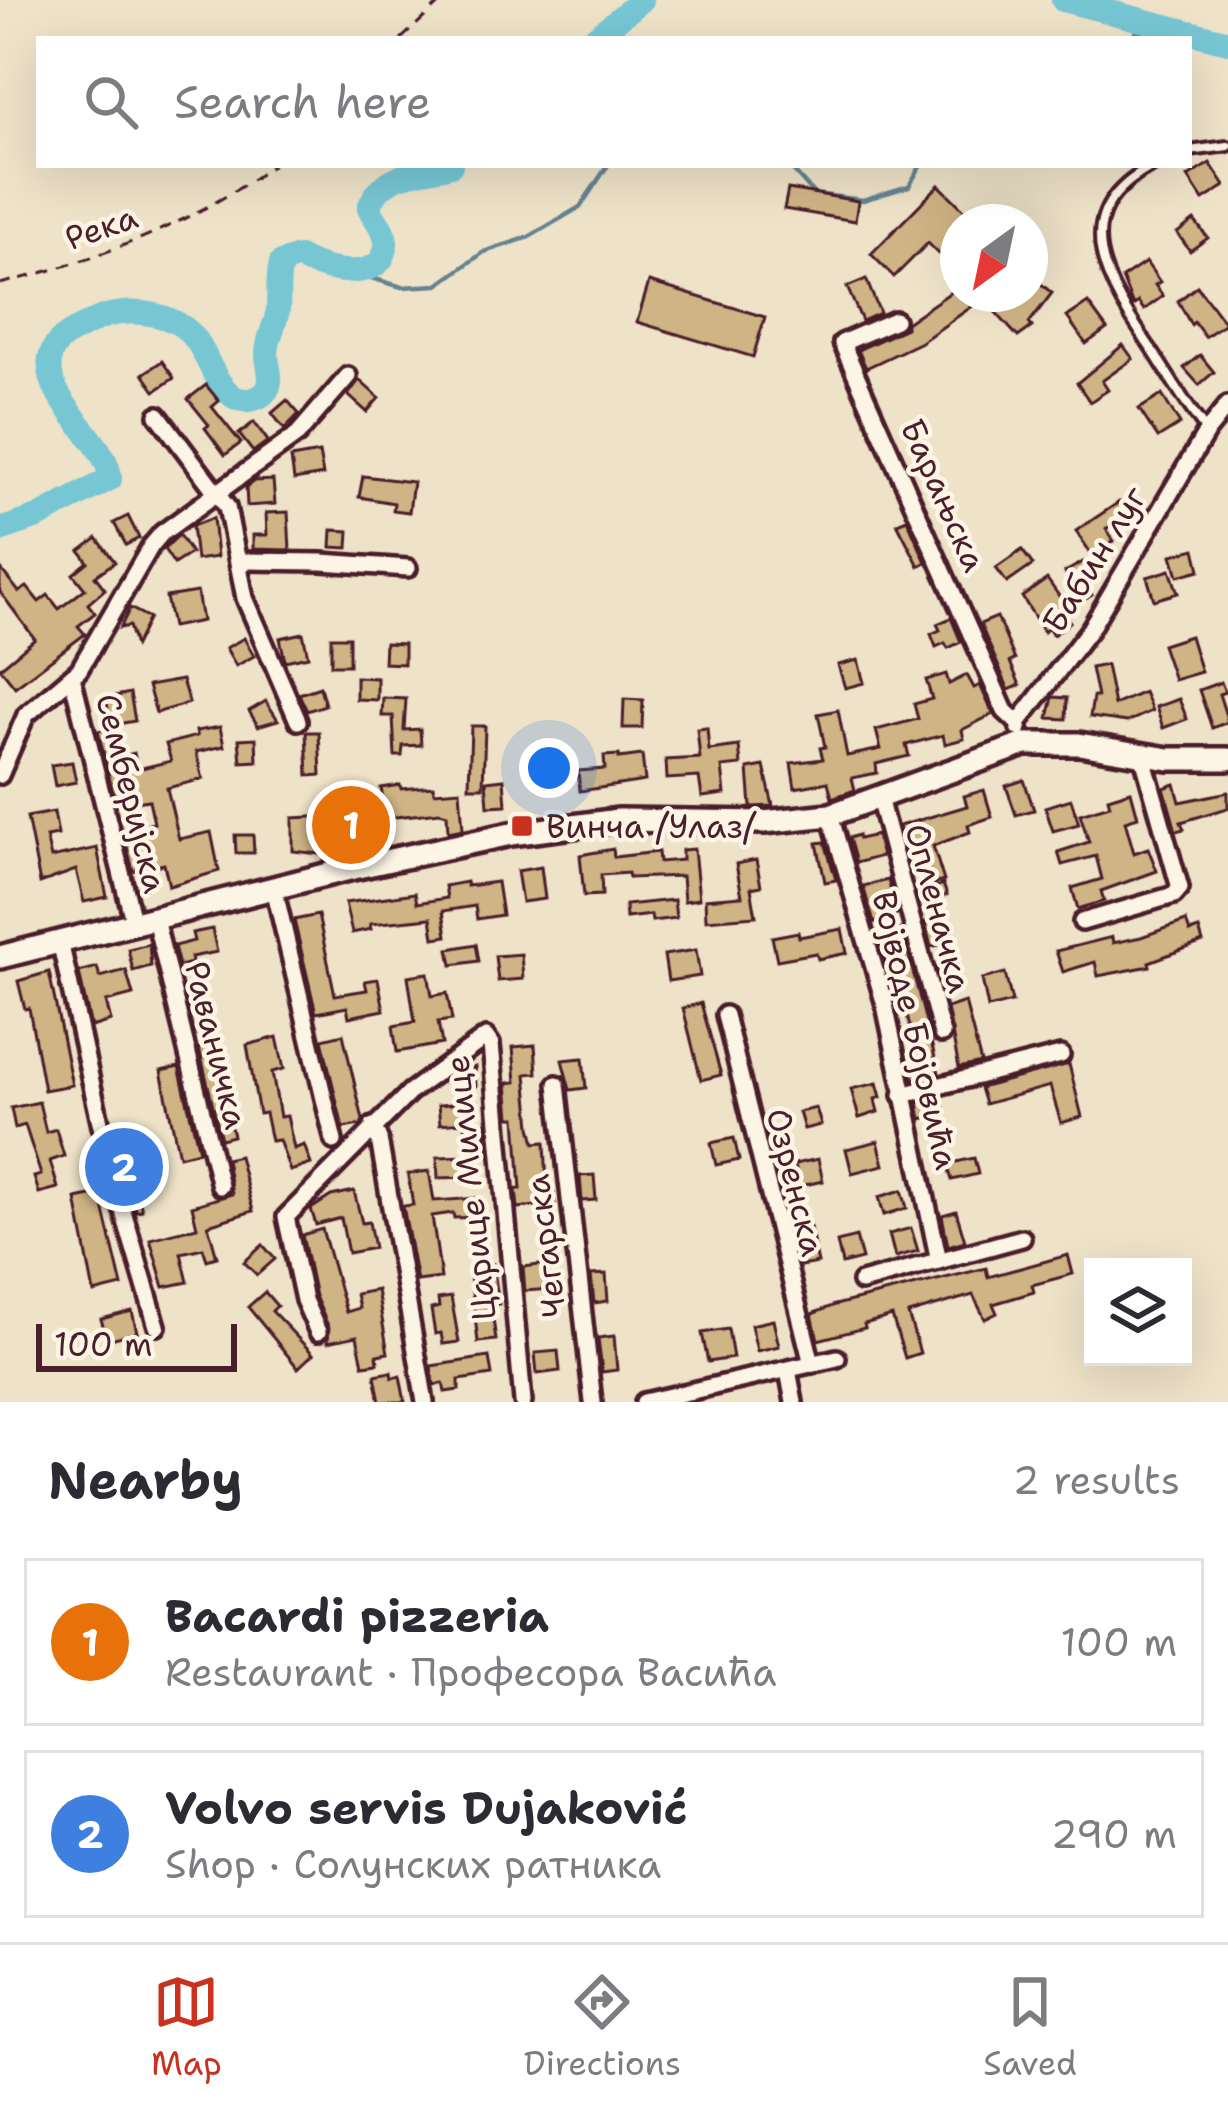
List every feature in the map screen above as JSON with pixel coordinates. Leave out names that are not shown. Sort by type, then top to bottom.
[{"type":"street","name":"Барањска","points":[[895,320],[842,343],[1005,711],[1021,734]]},
{"type":"street","points":[[0,775],[26,715],[72,677],[162,533],[297,435],[348,376]]},
{"type":"street","name":"Бабин луг","points":[[1021,734],[1090,629],[1207,431],[1228,406]]},
{"type":"street","points":[[158,415],[218,492],[234,527],[245,598],[298,721]]},
{"type":"street","points":[[239,561],[407,568]]},
{"type":"street","name":"Семберијска","points":[[72,677],[145,921]]},
{"type":"street","points":[[0,957],[450,846],[560,826],[619,820],[764,822],[830,815],[973,760],[1021,734],[1197,761],[1228,760]]},
{"type":"street","points":[[1082,922],[1174,895],[1180,888],[1142,754]]},
{"type":"street","name":"Опленачка","points":[[879,798],[942,1034]]},
{"type":"street","name":"Војводе Бојовића","points":[[830,815],[885,1005],[939,1261]]},
{"type":"street","points":[[274,888],[334,1142]]},
{"type":"street","name":"Раваничка","points":[[145,921],[220,1186]]},
{"type":"street","points":[[59,941],[110,1167],[157,1326]]},
{"type":"street","name":"Озренска","points":[[724,1015],[812,1364]]},
{"type":"street","name":"Царице Милице","points":[[373,1126],[477,1041],[489,1040],[523,1402]]},
{"type":"street","points":[[902,1095],[1061,1055]]},
{"type":"street","name":"Чегарска","points":[[557,1084],[593,1402]]},
{"type":"street","points":[[318,1332],[304,1300],[286,1217],[373,1126],[425,1402]]},
{"type":"street","points":[[862,1282],[1022,1238]]},
{"type":"street","points":[[644,1402],[837,1358]]},
{"type":"street","points":[[788,1370],[794,1402]]},
{"type":"lane","points":[[1192,151],[1228,146]]},
{"type":"lane","points":[[1150,168],[1124,184],[1109,202],[1102,233],[1103,269],[1130,318],[1207,431]]},
{"type":"path","points":[[403,36],[442,0]]},
{"type":"path","name":"Река","points":[[0,284],[143,240],[223,199],[269,168]]},
{"type":"building","points":[[1210,163],[1225,186],[1203,200],[1188,177]]},
{"type":"building","points":[[939,185],[958,204],[940,204],[940,255],[928,243],[894,277],[871,254]]},
{"type":"building","points":[[788,189],[858,201],[855,221],[784,209]]},
{"type":"building","points":[[1194,220],[1208,238],[1190,251],[1177,233]]},
{"type":"building","points":[[1146,262],[1163,296],[1144,310],[1138,302],[1133,306],[1122,278]]},
{"type":"building","points":[[866,279],[880,313],[862,321],[847,287]]},
{"type":"building","points":[[649,282],[765,317],[753,357],[637,322]]},
{"type":"building","points":[[1197,286],[1225,323],[1205,337],[1194,322],[1191,325],[1178,301]]},
{"type":"building","points":[[940,299],[940,312],[964,312],[921,342],[866,368],[858,350],[906,328],[906,323]]},
{"type":"building","points":[[1088,303],[1107,329],[1086,344],[1067,317]]},
{"type":"building","points":[[995,312],[1037,312],[1029,323],[1032,327],[1018,337]]},
{"type":"building","points":[[1123,345],[1133,359],[1102,381],[1108,390],[1090,402],[1077,383]]},
{"type":"building","points":[[1200,355],[1214,372],[1199,385],[1184,368]]},
{"type":"building","points":[[162,361],[174,378],[155,391],[143,374]]},
{"type":"building","points":[[359,380],[379,398],[367,412],[348,395]]},
{"type":"building","points":[[206,385],[219,401],[212,407],[241,443],[225,455],[188,399]]},
{"type":"building","points":[[1162,395],[1180,424],[1158,438],[1139,409]]},
{"type":"building","points":[[287,400],[299,414],[284,429],[272,413]]},
{"type":"building","points":[[254,422],[268,441],[253,452],[239,434]]},
{"type":"building","points":[[319,453],[323,475],[294,480],[291,458]]},
{"type":"building","points":[[363,476],[413,482],[409,512],[393,510],[394,503],[359,497]]},
{"type":"building","points":[[273,480],[275,504],[247,506],[246,487],[254,481]]},
{"type":"building","points":[[1119,502],[1128,516],[1106,529],[1114,541],[1092,555],[1076,531]]},
{"type":"building","points":[[288,512],[290,550],[253,549],[253,535],[267,535],[266,513]]},
{"type":"building","points":[[128,516],[139,538],[126,545],[114,523]]},
{"type":"building","points":[[213,518],[217,557],[196,560],[192,526]]},
{"type":"building","points":[[907,519],[926,562],[919,566],[897,523]]},
{"type":"building","points":[[332,530],[349,531],[348,548],[331,547]]},
{"type":"building","points":[[179,535],[191,553],[174,564],[164,549]]},
{"type":"building","points":[[97,538],[115,562],[95,576],[105,589],[88,604],[95,613],[78,626],[85,634],[15,687],[0,668],[35,639],[0,592],[0,568],[19,592],[27,587],[39,602],[48,595],[59,609],[85,589],[73,574],[88,562],[80,551]]},
{"type":"building","points":[[1195,549],[1200,570],[1178,576],[1172,555]]},
{"type":"building","points":[[1022,550],[1033,565],[1007,583],[996,568]]},
{"type":"building","points":[[1083,562],[1093,580],[1086,583],[1092,595],[1081,602],[1065,572]]},
{"type":"building","points":[[1170,570],[1178,593],[1154,600],[1147,577]]},
{"type":"building","points":[[1047,579],[1071,613],[1066,616],[1070,622],[1053,635],[1048,628],[1044,632],[1022,597]]},
{"type":"building","points":[[197,592],[202,621],[172,627],[166,597]]},
{"type":"building","points":[[130,608],[149,618],[135,646],[129,626],[120,628]]},
{"type":"building","points":[[997,617],[1020,685],[1009,690],[980,624]]},
{"type":"building","points":[[951,618],[961,642],[936,647],[931,634],[940,630],[937,624]]},
{"type":"building","points":[[303,633],[308,656],[285,661],[280,638]]},
{"type":"building","points":[[1190,636],[1201,672],[1174,680],[1162,645]]},
{"type":"building","points":[[331,637],[349,637],[349,665],[331,665]]},
{"type":"building","points":[[244,638],[254,656],[236,666],[226,648]]},
{"type":"building","points":[[385,643],[404,644],[404,664],[384,663]]},
{"type":"building","points":[[858,660],[864,683],[845,688],[838,665]]},
{"type":"building","points":[[1106,665],[1114,705],[1144,692],[1152,711],[1127,722],[1090,717],[1093,697],[1097,697],[1091,668]]},
{"type":"building","points":[[946,674],[949,684],[967,675],[974,688],[980,685],[993,714],[962,730],[964,739],[945,744],[943,735],[906,745],[909,756],[876,764],[877,773],[852,778],[855,790],[832,798],[828,782],[795,788],[791,763],[823,759],[818,714],[838,710],[847,756],[881,749],[876,730],[918,719],[914,704],[932,699],[926,680]]},
{"type":"building","points":[[356,677],[377,678],[377,700],[356,699]]},
{"type":"building","points":[[182,680],[189,703],[156,713],[148,686]]},
{"type":"building","points":[[1221,682],[1225,692],[1219,694],[1228,722],[1212,728],[1199,690]]},
{"type":"building","points":[[320,687],[325,705],[307,711],[299,694]]},
{"type":"building","points":[[130,693],[135,721],[111,725],[106,698]]},
{"type":"building","points":[[1053,697],[1067,698],[1066,719],[1048,718]]},
{"type":"building","points":[[383,698],[406,699],[404,730],[420,729],[421,745],[403,746],[402,756],[395,756],[393,716],[382,716]]},
{"type":"building","points":[[624,699],[643,700],[642,728],[623,728]]},
{"type":"building","points":[[1179,699],[1187,719],[1163,728],[1156,707]]},
{"type":"building","points":[[266,701],[278,720],[258,726],[249,711]]},
{"type":"building","points":[[471,726],[485,726],[483,787],[469,787]]},
{"type":"building","points":[[115,727],[123,756],[134,753],[138,769],[171,761],[166,744],[220,727],[224,746],[196,752],[203,779],[167,788],[179,839],[211,832],[219,871],[169,886],[164,864],[133,871],[123,830],[154,823],[149,800],[116,805],[98,731]]},
{"type":"building","points":[[707,728],[709,750],[739,746],[741,765],[722,767],[725,794],[702,797],[699,777],[667,779],[666,760],[700,758],[697,729]]},
{"type":"building","points":[[306,732],[319,732],[321,775],[308,776]]},
{"type":"building","points":[[256,738],[257,761],[241,762],[239,739]]},
{"type":"building","points":[[642,755],[645,781],[580,791],[578,771],[605,769],[604,756]]},
{"type":"building","points":[[72,762],[76,782],[55,786],[51,765]]},
{"type":"building","points":[[764,766],[773,806],[751,807],[748,769]]},
{"type":"building","points":[[504,779],[506,805],[488,806],[486,781]]},
{"type":"building","points":[[1024,780],[1034,810],[1016,815],[1006,786]]},
{"type":"building","points":[[1175,784],[1180,802],[1228,792],[1228,808],[1181,822],[1184,829],[1176,831],[1164,788]]},
{"type":"building","points":[[400,785],[401,789],[433,786],[434,792],[460,790],[463,829],[448,832],[447,814],[440,812],[386,818],[381,788]]},
{"type":"building","points":[[984,790],[992,817],[968,825],[970,832],[933,846],[944,881],[933,884],[920,841],[904,846],[899,826],[967,806],[964,796]]},
{"type":"building","points":[[1131,791],[1138,817],[1125,821],[1134,853],[1148,848],[1157,871],[1101,891],[1104,901],[1078,909],[1072,888],[1102,879],[1096,856],[1062,865],[1058,852],[1089,842],[1080,814],[1110,805],[1108,798]]},
{"type":"building","points":[[1071,799],[1079,824],[1053,831],[1045,807]]},
{"type":"building","points":[[54,812],[58,835],[46,837],[51,858],[97,848],[107,897],[84,902],[76,870],[40,883],[27,817]]},
{"type":"building","points":[[366,814],[367,833],[320,837],[320,854],[293,851],[293,818]]},
{"type":"building","points":[[235,835],[253,835],[254,853],[236,853]]},
{"type":"building","points":[[858,835],[859,839],[876,835],[882,856],[856,863],[849,838]]},
{"type":"building","points":[[825,842],[836,880],[825,882],[817,843]]},
{"type":"building","points":[[613,849],[614,857],[658,852],[659,862],[682,860],[682,850],[694,849],[699,899],[684,901],[682,876],[629,878],[628,873],[601,875],[602,895],[584,896],[580,855]]},
{"type":"building","points":[[756,860],[761,886],[751,888],[756,916],[706,920],[705,899],[742,896],[736,864]]},
{"type":"building","points":[[541,867],[545,899],[522,902],[517,871]]},
{"type":"building","points":[[888,880],[897,914],[874,923],[863,886]]},
{"type":"building","points":[[466,882],[467,886],[497,882],[502,915],[477,919],[475,906],[443,911],[447,936],[434,938],[431,918],[370,924],[371,929],[352,933],[345,903],[415,893],[417,903],[447,898],[445,886]]},
{"type":"building","points":[[943,884],[947,895],[924,904],[920,893]]},
{"type":"building","points":[[674,900],[676,918],[626,918],[625,905]]},
{"type":"building","points":[[318,915],[335,995],[367,990],[365,981],[378,979],[384,1010],[349,1017],[347,1007],[316,1013],[294,920]]},
{"type":"building","points":[[943,917],[950,942],[931,947],[925,922]]},
{"type":"building","points":[[1186,921],[1190,932],[1199,929],[1203,942],[1149,962],[1150,966],[1098,976],[1095,962],[1063,972],[1056,951],[1112,937],[1113,943],[1141,937]]},
{"type":"building","points":[[212,929],[217,952],[191,957],[192,963],[179,966],[174,946],[194,941],[192,933]]},
{"type":"building","points":[[842,929],[847,953],[777,960],[772,937]]},
{"type":"building","points":[[902,929],[939,1073],[914,1080],[909,1063],[918,1060],[902,995],[895,996],[878,936]]},
{"type":"building","points":[[149,944],[151,966],[133,971],[128,949]]},
{"type":"building","points":[[476,944],[479,961],[452,965],[449,949]]},
{"type":"building","points":[[696,950],[700,976],[668,981],[664,955]]},
{"type":"building","points":[[521,954],[523,979],[498,981],[495,956]]},
{"type":"building","points":[[954,961],[960,982],[942,988],[936,967]]},
{"type":"building","points":[[97,967],[100,977],[126,970],[133,995],[106,1002],[111,1021],[91,1027],[79,972]]},
{"type":"building","points":[[49,972],[72,1085],[44,1090],[29,1008],[25,1009],[18,981]]},
{"type":"building","points":[[428,973],[432,996],[447,993],[452,1020],[438,1022],[442,1044],[397,1052],[393,1026],[415,1022],[408,976]]},
{"type":"building","points":[[1005,973],[1012,1002],[988,1008],[982,979]]},
{"type":"building","points":[[965,1002],[981,1063],[959,1068],[947,1008]]},
{"type":"building","points":[[701,1003],[721,1075],[701,1080],[683,1008]]},
{"type":"building","points":[[343,1034],[363,1120],[361,1125],[343,1128],[322,1039]]},
{"type":"building","points":[[277,1037],[284,1069],[272,1072],[280,1117],[287,1116],[294,1149],[304,1145],[311,1164],[290,1171],[279,1140],[271,1141],[265,1113],[259,1114],[247,1045]]},
{"type":"building","points":[[211,1045],[233,1136],[221,1139],[199,1048]]},
{"type":"building","points":[[535,1045],[537,1073],[526,1074],[531,1126],[535,1143],[545,1142],[547,1186],[553,1186],[555,1204],[518,1208],[516,1117],[510,1117],[507,1083],[516,1082],[513,1047]]},
{"type":"building","points":[[583,1058],[586,1088],[570,1090],[562,1060]]},
{"type":"building","points":[[1069,1064],[1082,1117],[1061,1123],[1050,1086],[985,1104],[980,1088]]},
{"type":"building","points":[[179,1067],[199,1151],[179,1156],[161,1071]]},
{"type":"building","points":[[475,1067],[476,1086],[459,1087],[457,1073]]},
{"type":"building","points":[[877,1083],[878,1112],[859,1118],[851,1089]]},
{"type":"building","points":[[941,1098],[945,1112],[921,1119],[918,1103]]},
{"type":"building","points":[[39,1102],[46,1132],[56,1129],[64,1156],[50,1161],[58,1188],[39,1193],[34,1177],[41,1175],[25,1125],[15,1128],[11,1108]]},
{"type":"building","points":[[462,1103],[464,1122],[440,1124],[438,1105]]},
{"type":"building","points":[[816,1108],[821,1125],[804,1129],[799,1112]]},
{"type":"building","points":[[485,1123],[487,1151],[469,1152],[465,1125]]},
{"type":"building","points":[[782,1132],[790,1167],[776,1170],[768,1136]]},
{"type":"building","points":[[734,1138],[739,1160],[716,1165],[711,1143]]},
{"type":"building","points":[[878,1141],[884,1165],[852,1173],[846,1149]]},
{"type":"building","points":[[128,1153],[142,1210],[136,1211],[120,1155]]},
{"type":"building","points":[[239,1156],[253,1211],[208,1225],[217,1257],[207,1260],[203,1248],[181,1253],[188,1282],[164,1287],[150,1239],[197,1227],[192,1206],[232,1194],[226,1159]]},
{"type":"building","points":[[469,1156],[469,1177],[438,1178],[437,1157]]},
{"type":"building","points":[[974,1158],[978,1174],[952,1180],[947,1164]]},
{"type":"building","points":[[818,1159],[823,1181],[800,1186],[795,1164]]},
{"type":"building","points":[[429,1171],[434,1201],[478,1198],[479,1217],[432,1216],[441,1278],[417,1281],[403,1206],[413,1205],[408,1174]]},
{"type":"building","points":[[594,1175],[596,1200],[582,1201],[580,1176]]},
{"type":"building","points":[[902,1190],[907,1208],[884,1215],[879,1197]]},
{"type":"building","points":[[354,1191],[362,1223],[369,1222],[374,1248],[348,1253],[341,1218],[316,1225],[311,1209],[331,1196]]},
{"type":"building","points":[[100,1194],[122,1286],[94,1293],[76,1199]]},
{"type":"building","points":[[956,1211],[965,1241],[948,1246],[942,1215]]},
{"type":"building","points":[[810,1227],[818,1263],[800,1266],[791,1231]]},
{"type":"building","points":[[911,1228],[918,1251],[895,1257],[889,1234]]},
{"type":"building","points":[[322,1229],[346,1312],[359,1308],[356,1294],[377,1290],[388,1353],[377,1355],[378,1363],[363,1365],[357,1336],[328,1342],[329,1328],[315,1296],[302,1235]]},
{"type":"building","points":[[856,1237],[862,1259],[842,1264],[837,1242]]},
{"type":"building","points":[[263,1245],[275,1259],[257,1275],[244,1262]]},
{"type":"building","points":[[1068,1255],[1073,1274],[1032,1285],[1034,1292],[993,1304],[997,1313],[985,1319],[973,1295],[908,1314],[920,1353],[905,1358],[892,1316],[818,1340],[812,1314],[835,1305],[986,1268],[988,1277]]},
{"type":"building","points":[[493,1264],[499,1304],[491,1305],[496,1340],[478,1342],[469,1267]]},
{"type":"building","points":[[548,1264],[551,1289],[525,1291],[523,1267]]},
{"type":"building","points":[[606,1274],[608,1301],[594,1303],[591,1275]]},
{"type":"building","points":[[265,1292],[277,1306],[272,1311],[313,1354],[298,1368],[248,1307]]},
{"type":"building","points":[[451,1297],[459,1342],[443,1344],[441,1333],[435,1334],[431,1309],[439,1307],[438,1299]]},
{"type":"building","points":[[132,1311],[137,1332],[107,1340],[101,1319]]},
{"type":"building","points":[[773,1320],[779,1346],[757,1351],[751,1325]]},
{"type":"building","points":[[728,1329],[733,1358],[708,1362],[702,1333]]},
{"type":"building","points":[[614,1336],[617,1370],[602,1372],[598,1338]]},
{"type":"building","points":[[558,1351],[560,1371],[537,1374],[535,1353]]},
{"type":"building","points":[[489,1357],[492,1375],[459,1380],[459,1390],[445,1392],[443,1383],[434,1385],[431,1366]]},
{"type":"building","points":[[391,1372],[392,1378],[400,1376],[405,1402],[380,1402],[375,1375]]},
{"type":"waterway","points":[[597,36],[642,0]]},
{"type":"waterway","points":[[1063,0],[1228,42]]},
{"type":"waterway","points":[[1132,36],[1138,31],[1144,36]]},
{"type":"waterway","points":[[0,530],[38,517],[110,479],[100,451],[56,390],[50,358],[60,340],[115,314],[158,316],[193,336],[227,391],[238,399],[256,398],[270,381],[267,348],[278,309],[281,263],[299,257],[322,267],[351,271],[376,265],[386,242],[369,208],[375,196],[392,180],[438,168]]},
{"type":"waterway","points":[[354,273],[402,287],[438,285],[484,252],[529,237],[580,207],[606,168]]},
{"type":"waterway","points":[[791,168],[814,194],[863,200],[909,186],[919,168]]},
{"type":"place","name":"Bacardi pizzeria","points":[[351,825]]},
{"type":"place","name":"Винча /Улаз/","points":[[522,826]]},
{"type":"place","name":"Volvo servis Dujaković","points":[[124,1167]]}]
